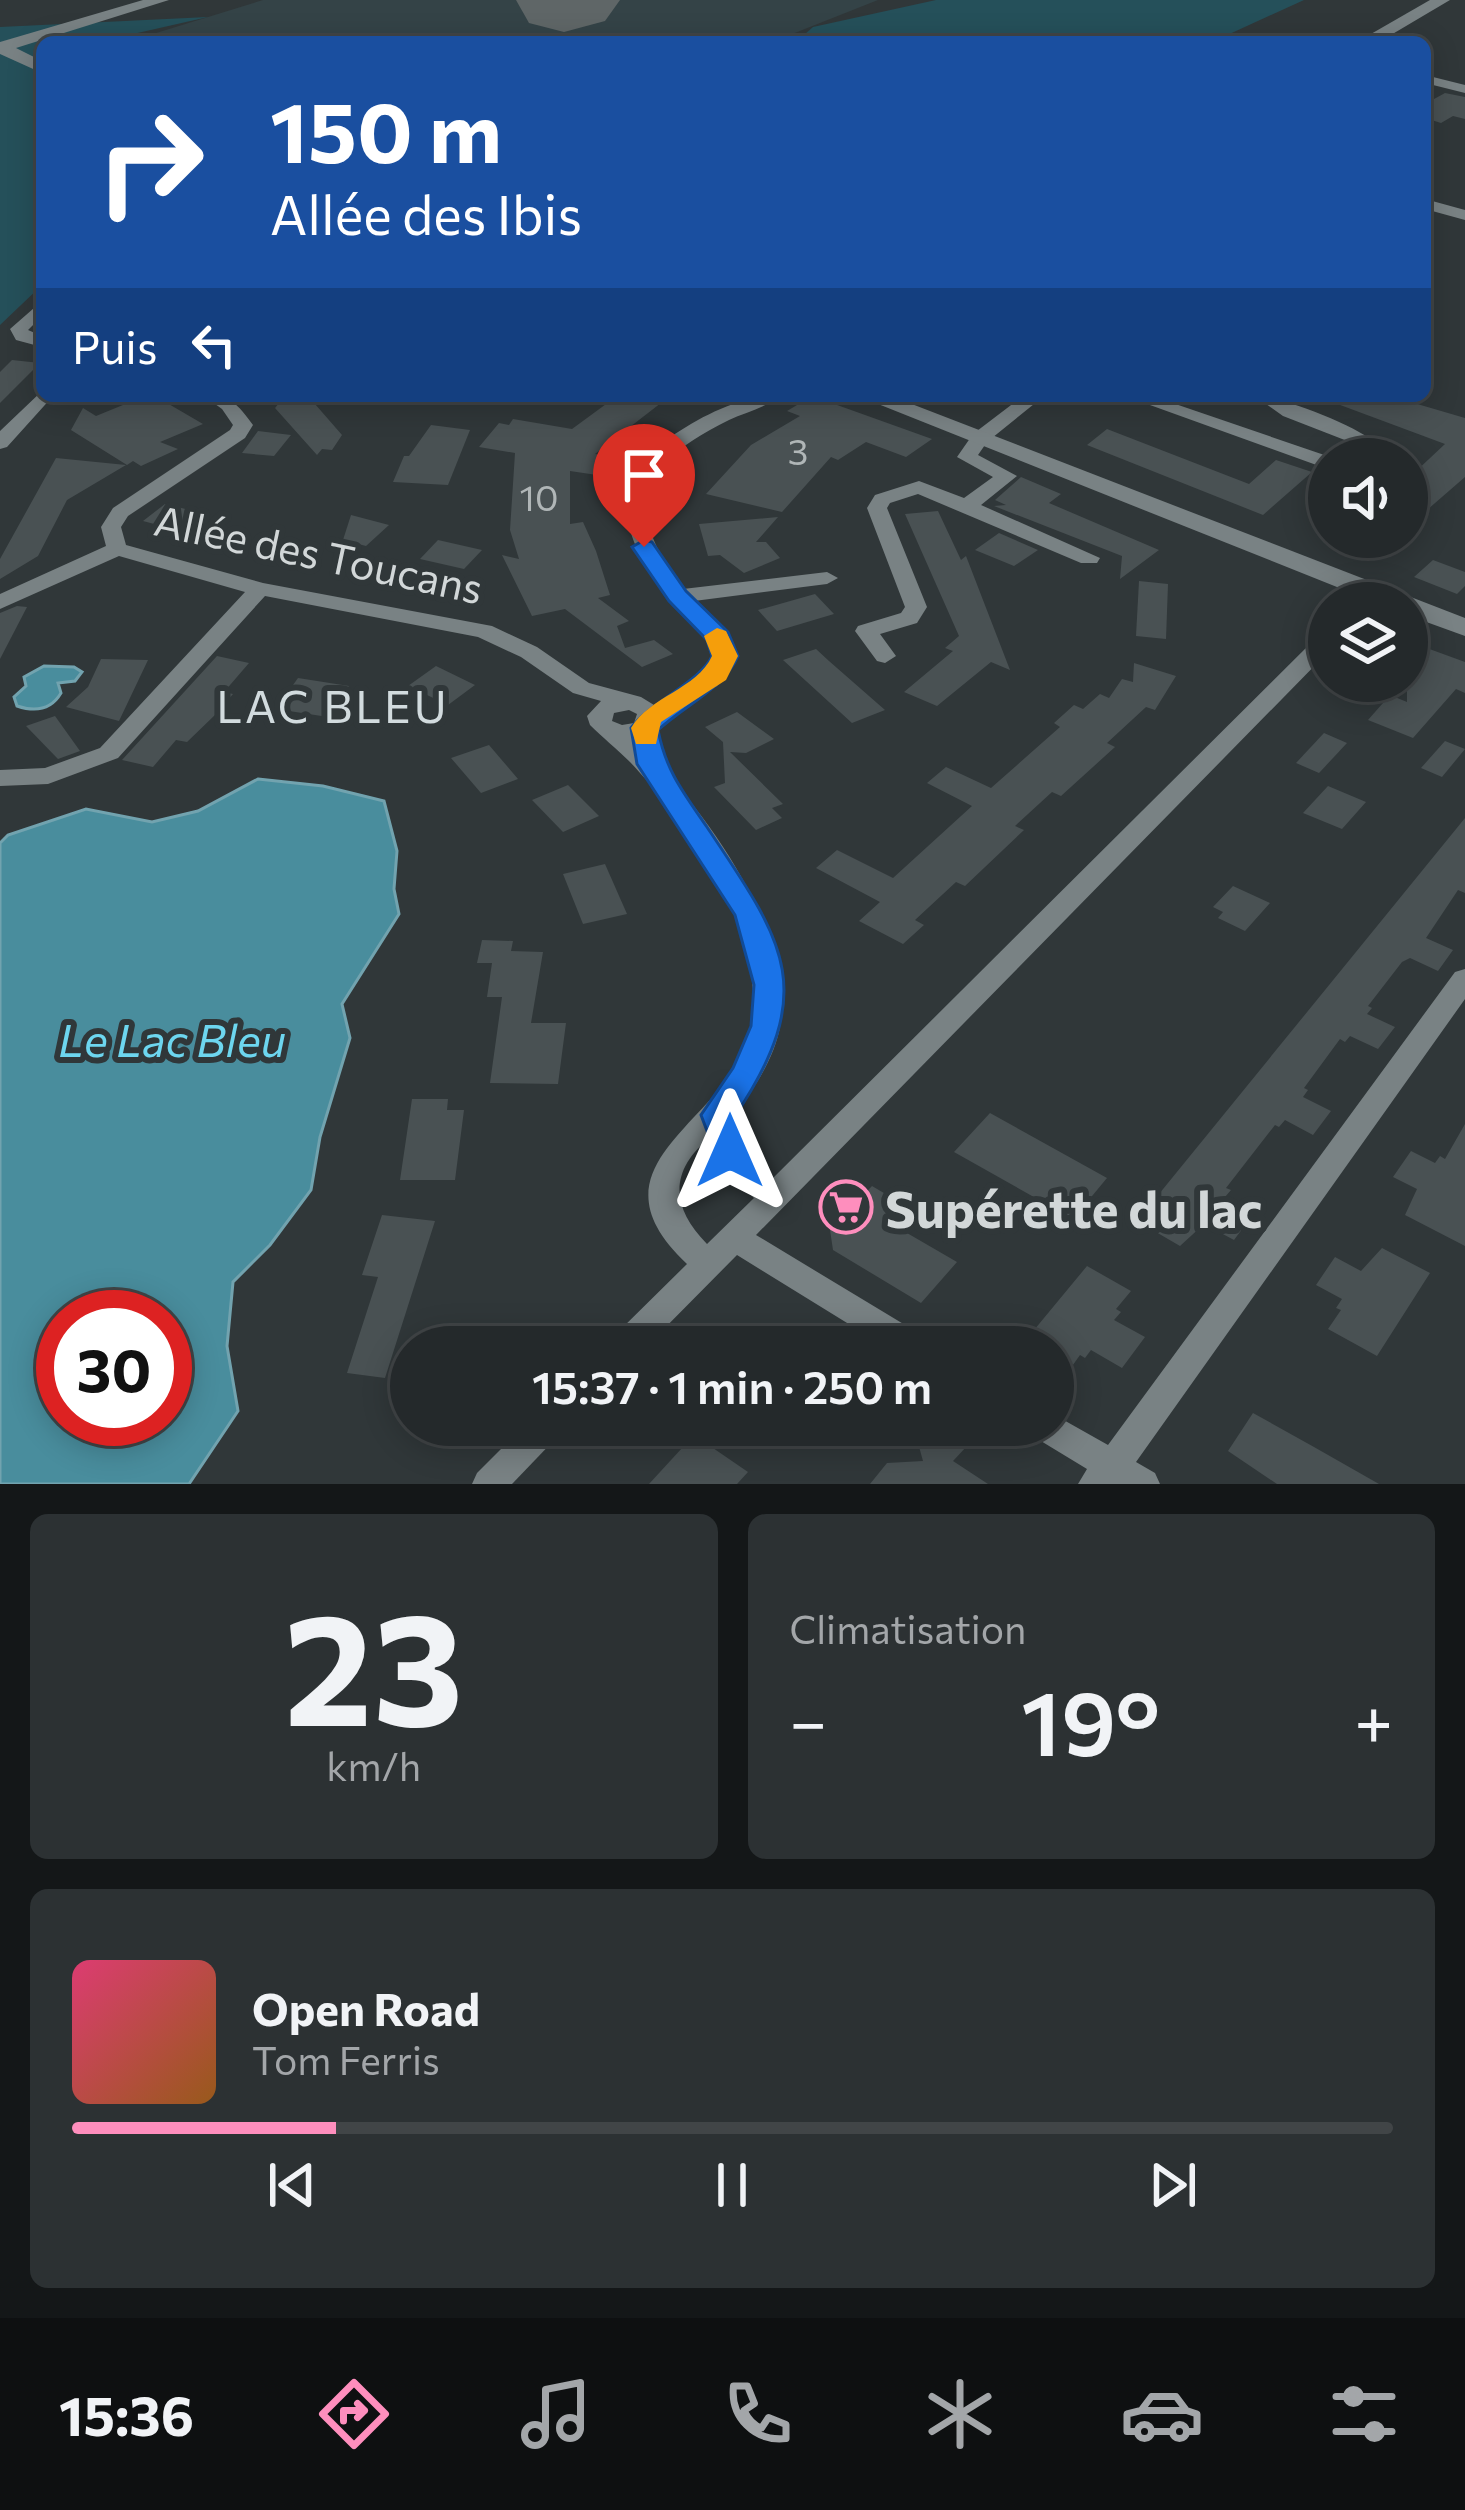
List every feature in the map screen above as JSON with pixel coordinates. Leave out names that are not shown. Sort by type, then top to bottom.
[{"type":"street","points":[[38,36],[161,0]]},
{"type":"street","points":[[1377,36],[1442,0]]},
{"type":"street","points":[[0,47],[36,36]]},
{"type":"street","points":[[0,47],[36,65]]},
{"type":"street","points":[[1431,80],[1465,89]]},
{"type":"street","points":[[1431,206],[1465,215]]},
{"type":"street","points":[[36,312],[19,329],[22,336],[36,340]]},
{"type":"street","points":[[0,443],[38,402]]},
{"type":"street","name":"Allée des Toucans","points":[[221,402],[243,425],[238,434],[120,512],[111,527],[117,549],[260,589],[484,631],[529,652],[581,688],[639,712],[651,764]]},
{"type":"street","points":[[606,723],[680,696],[717,674],[725,656],[719,638],[677,596],[644,547],[635,503],[643,480],[680,435],[756,402]]},
{"type":"street","points":[[886,402],[1330,582]]},
{"type":"street","points":[[968,505],[1007,476],[968,457],[980,438],[1027,402]]},
{"type":"street","points":[[1151,402],[1308,456]]},
{"type":"street","points":[[1272,402],[1358,438]]},
{"type":"street","points":[[885,656],[866,631],[909,618],[916,607],[877,508],[882,499],[909,488],[968,505],[1089,558]]},
{"type":"street","points":[[0,602],[117,549]]},
{"type":"street","points":[[677,596],[827,578]]},
{"type":"street","points":[[0,778],[48,776],[109,754],[260,589]]},
{"type":"street","points":[[1428,612],[1462,623]]},
{"type":"street","points":[[646,1326],[1308,659]]},
{"type":"street","name":"Allée des Toucans","points":[[581,688],[606,723],[651,764],[750,915],[770,985],[767,1026],[747,1072],[718,1115],[674,1157],[661,1192],[670,1228],[708,1264]]},
{"type":"street","points":[[1072,1446],[1117,1478],[1465,980]]},
{"type":"street","points":[[718,1115],[739,1165],[772,1196]]},
{"type":"street","points":[[733,1238],[878,1326]]},
{"type":"street","points":[[488,1484],[526,1446]]},
{"type":"shaded area","points":[[263,0],[878,0],[787,36],[146,36]]},
{"type":"shaded area","points":[[936,0],[1304,0],[1225,36],[803,36],[813,27]]},
{"type":"shaded area","points":[[208,17],[124,36],[36,36],[36,291],[0,325],[0,27]]},
{"type":"water","points":[[44,666],[74,667],[82,672],[75,681],[58,683],[61,693],[47,706],[17,706],[14,697],[26,686],[24,677]]},
{"type":"water","name":"Le Lac Bleu","points":[[258,779],[323,786],[384,801],[397,851],[394,889],[399,914],[342,1004],[350,1038],[320,1137],[311,1190],[270,1245],[233,1282],[227,1346],[238,1411],[189,1484],[0,1484],[0,843],[8,835],[86,809],[152,822],[198,811]]},
{"type":"building","points":[[1445,93],[1465,97],[1465,119],[1431,120],[1431,101]]},
{"type":"building","points":[[12,360],[36,363],[0,403],[0,372]]},
{"type":"building","points":[[130,402],[165,402],[203,424],[160,442],[178,449],[141,466],[133,461],[127,465],[71,430],[83,408],[96,416]]},
{"type":"building","points":[[280,402],[313,402],[342,435],[332,450],[322,449],[317,455],[275,408]]},
{"type":"building","points":[[609,402],[662,402],[595,454],[628,459],[617,478],[570,471],[570,524],[583,522],[596,551],[610,595],[598,598],[629,621],[617,626],[625,648],[654,640],[673,654],[642,667],[565,609],[532,616],[502,555],[519,559],[510,530],[515,453],[479,447],[499,423],[509,425],[513,419],[572,429]]},
{"type":"building","points":[[802,402],[829,402],[932,439],[906,457],[866,442],[838,460],[831,457],[782,512],[706,494],[751,445],[800,416],[787,411]]},
{"type":"building","points":[[1332,402],[1410,402],[1465,418],[1465,477],[1428,509],[1428,460],[1445,444]]},
{"type":"building","points":[[431,425],[470,430],[448,485],[393,482],[404,456],[409,456]]},
{"type":"building","points":[[1107,429],[1249,484],[1276,460],[1308,471],[1308,476],[1263,515],[1087,445]]},
{"type":"building","points":[[258,431],[291,435],[274,456],[242,453]]},
{"type":"building","points":[[56,458],[126,465],[67,500],[38,556],[0,579],[0,559]]},
{"type":"building","points":[[1021,477],[1061,494],[1049,503],[1159,550],[1120,579],[1122,556],[994,506],[1006,505],[995,500]]},
{"type":"building","points":[[165,504],[206,514],[184,532],[143,521]]},
{"type":"building","points":[[938,511],[961,560],[966,556],[1010,670],[991,662],[937,706],[904,692],[953,651],[945,648],[959,636],[905,514]]},
{"type":"building","points":[[351,515],[389,525],[366,546],[343,540]]},
{"type":"building","points":[[778,517],[756,542],[766,542],[780,558],[744,573],[720,555],[708,556],[699,524]]},
{"type":"building","points":[[999,533],[1038,550],[1014,566],[975,550]]},
{"type":"building","points":[[438,540],[482,550],[464,569],[420,559]]},
{"type":"building","points":[[1433,560],[1465,572],[1465,586],[1457,594],[1414,577]]},
{"type":"building","points":[[1139,581],[1168,584],[1166,639],[1136,636]]},
{"type":"building","points":[[815,594],[834,614],[777,631],[758,610]]},
{"type":"building","points":[[27,607],[0,659],[0,613]]},
{"type":"building","points":[[1428,648],[1465,662],[1465,693],[1456,689],[1413,738],[1368,720],[1384,702],[1428,702]]},
{"type":"building","points":[[816,649],[885,710],[852,723],[783,660]]},
{"type":"building","points":[[217,656],[249,663],[224,692],[233,694],[216,714],[187,742],[176,740],[153,767],[122,760]]},
{"type":"building","points":[[101,659],[148,660],[119,721],[66,707],[88,687]]},
{"type":"building","points":[[1134,663],[1176,676],[1155,710],[1146,707],[1107,743],[1115,747],[1061,796],[1052,792],[1015,826],[1024,830],[965,886],[956,882],[915,920],[924,925],[903,944],[859,921],[880,902],[816,868],[837,850],[893,878],[972,806],[927,783],[946,767],[991,788],[1060,727],[1054,723],[1074,705],[1083,709],[1100,694],[1109,698],[1122,679],[1133,682]]},
{"type":"building","points":[[436,666],[475,685],[448,705],[408,686]]},
{"type":"building","points":[[298,678],[349,686],[328,717],[276,709]]},
{"type":"building","points":[[737,712],[774,739],[746,753],[730,752],[783,804],[772,808],[782,818],[756,830],[714,787],[725,783],[723,742],[705,727]]},
{"type":"building","points":[[55,716],[80,751],[58,759],[26,726]]},
{"type":"building","points":[[1324,733],[1347,743],[1319,773],[1296,763]]},
{"type":"building","points":[[1445,741],[1465,749],[1442,777],[1421,768]]},
{"type":"building","points":[[489,745],[518,779],[481,793],[451,758]]},
{"type":"building","points":[[568,785],[599,816],[563,832],[532,800]]},
{"type":"building","points":[[1328,786],[1366,802],[1342,829],[1303,813]]},
{"type":"building","points":[[1465,818],[1465,893],[1458,890],[1426,938],[1453,950],[1438,971],[1410,958],[1402,962],[1368,1006],[1372,1008],[1367,1014],[1395,1027],[1378,1049],[1350,1036],[1345,1042],[1340,1039],[1304,1088],[1308,1090],[1303,1097],[1331,1111],[1313,1135],[1285,1120],[1275,1125],[1226,1188],[1231,1190],[1225,1197],[1254,1213],[1234,1240],[1204,1224],[1180,1246],[1137,1221]]},
{"type":"building","points":[[605,864],[627,914],[583,924],[563,874]]},
{"type":"building","points":[[1233,886],[1270,903],[1245,931],[1218,918],[1223,912],[1213,907]]},
{"type":"building","points":[[482,940],[513,941],[511,951],[543,952],[531,1023],[566,1023],[558,1084],[490,1083],[502,997],[487,997],[492,963],[477,963]]},
{"type":"building","points":[[412,1099],[448,1099],[447,1110],[464,1110],[455,1180],[400,1180]]},
{"type":"building","points":[[990,1113],[1107,1178],[1073,1219],[954,1152]]},
{"type":"building","points":[[1465,1124],[1465,1246],[1405,1215],[1417,1189],[1393,1177],[1411,1151],[1435,1163],[1440,1156],[1445,1159]]},
{"type":"building","points":[[872,1186],[923,1216],[907,1233],[957,1262],[921,1303],[833,1250],[830,1230]]},
{"type":"building","points":[[382,1215],[435,1221],[402,1326],[390,1326],[385,1378],[347,1373],[378,1277],[362,1275]]},
{"type":"building","points":[[1382,1248],[1430,1273],[1377,1356],[1328,1329],[1341,1310],[1336,1308],[1342,1299],[1316,1285],[1335,1257],[1361,1271]]},
{"type":"building","points":[[1087,1266],[1131,1291],[1116,1309],[1121,1312],[1114,1320],[1145,1337],[1122,1368],[1091,1350],[1074,1363],[1074,1326],[1037,1326]]},
{"type":"building","points":[[1253,1413],[1379,1484],[1277,1484],[1228,1451]]},
{"type":"building","points":[[684,1446],[710,1446],[748,1472],[737,1484],[649,1484]]},
{"type":"building","points":[[919,1446],[967,1446],[953,1461],[988,1484],[870,1484],[887,1463],[923,1461]]},
{"type":"taxiway","points":[[548,0],[565,4]]},
{"type":"runway","points":[[564,2],[570,0]]},
{"type":"slow traffic","points":[[646,738],[644,728],[651,717],[717,674],[725,656],[717,636]]},
{"type":"place","name":"Supérette du lac","points":[[846,1207]]},
{"type":"district","name":"LAC BLEU","points":[[333,704]]},
{"type":"route","points":[[644,547],[677,596],[719,638],[725,656],[717,674],[651,717],[644,728],[651,764],[750,915],[770,985],[767,1026],[747,1072],[718,1115],[730,1151]]}]
